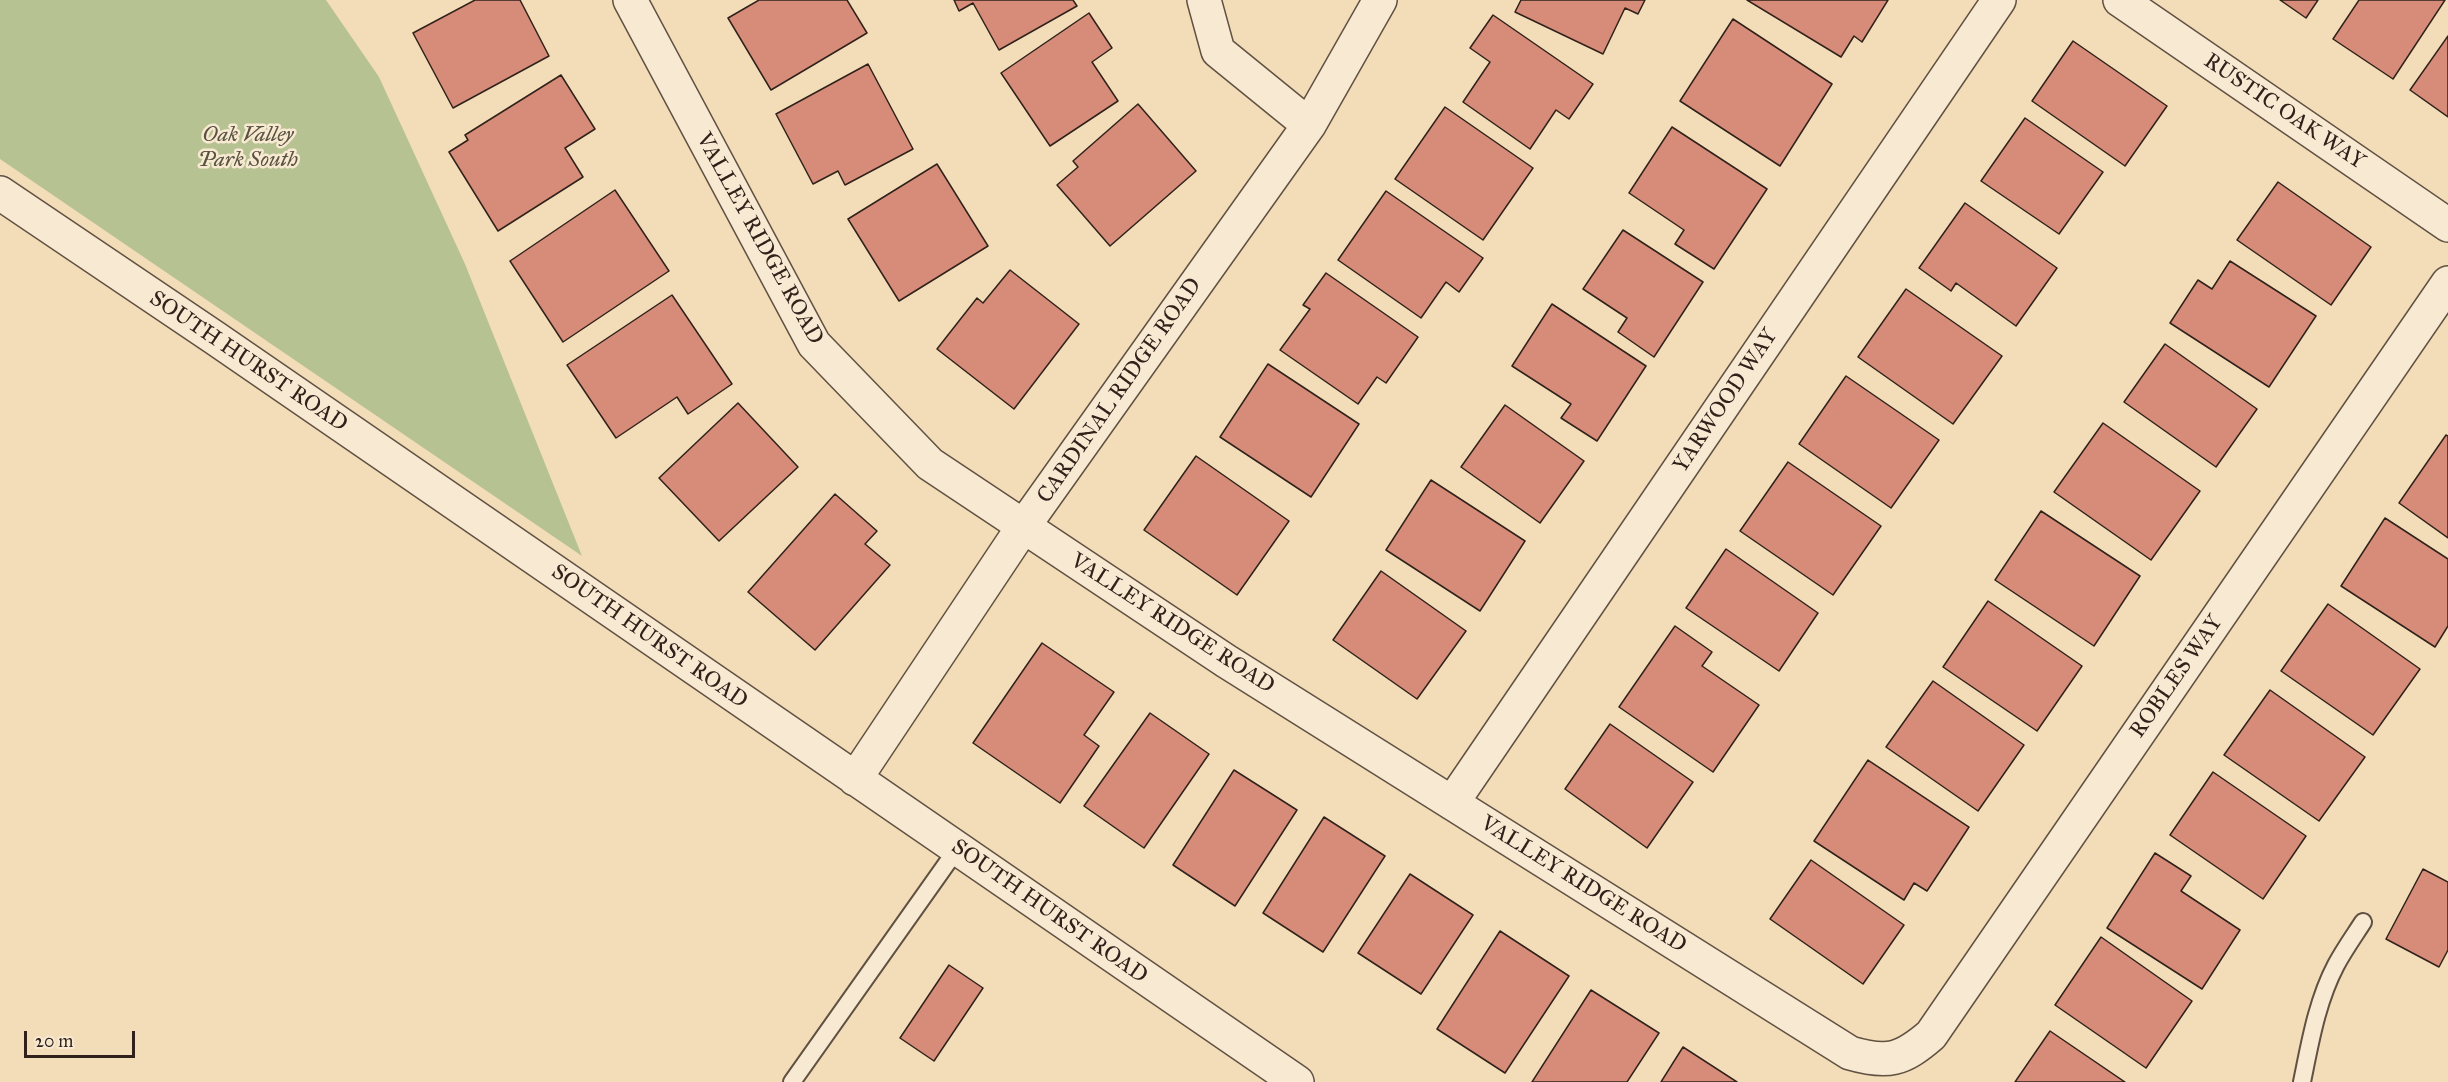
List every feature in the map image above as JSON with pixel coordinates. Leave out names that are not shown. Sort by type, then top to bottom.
[{"type":"street","name":"VALLEY RIDGE ROAD","points":[[630,0],[814,344],[930,464],[1226,661],[1850,1053],[1873,1060],[1895,1059]]},
{"type":"street","points":[[1204,0],[1218,51],[1309,125]]},
{"type":"street","name":"CARDINAL RIDGE ROAD","points":[[855,778],[1023,527],[1309,125],[1380,0]]},
{"type":"street","name":"YARWOOD WAY","points":[[1452,803],[1999,0]]},
{"type":"street","name":"RUSTIC OAK WAY","points":[[2120,0],[2448,225]]},
{"type":"street","name":"SOUTH HURST ROAD","points":[[0,193],[215,338],[1297,1082]]},
{"type":"street","name":"ROBLES WAY","points":[[1895,1059],[1913,1050],[1931,1035],[2448,283]]},
{"type":"lane","points":[[792,1082],[957,849]]},
{"type":"lane","points":[[2302,1082],[2311,1035],[2324,994],[2335,966],[2363,922]]},
{"type":"green space","name":"Oak Valley Park South","points":[[0,0],[326,0],[379,77],[465,264],[582,556],[0,159]]},
{"type":"building","points":[[475,0],[520,0],[549,56],[453,108],[413,33]]},
{"type":"building","points":[[759,0],[847,0],[867,33],[771,90],[728,18]]},
{"type":"building","points":[[954,0],[1073,0],[1077,6],[999,50],[973,3],[959,11]]},
{"type":"building","points":[[1521,0],[1645,0],[1638,14],[1625,8],[1603,54],[1515,12]]},
{"type":"building","points":[[1747,0],[1888,0],[1862,42],[1854,36],[1841,57]]},
{"type":"building","points":[[2280,0],[2318,0],[2306,18]]},
{"type":"building","points":[[2359,0],[2445,0],[2393,79],[2333,39]]},
{"type":"building","points":[[1089,13],[1112,48],[1092,62],[1118,101],[1050,146],[1001,73]]},
{"type":"building","points":[[1493,15],[1593,84],[1569,119],[1556,110],[1530,149],[1463,102],[1490,62],[1470,48]]},
{"type":"building","points":[[1733,19],[1832,84],[1780,166],[1680,101]]},
{"type":"building","points":[[2448,36],[2448,117],[2410,90]]},
{"type":"building","points":[[2073,41],[2167,106],[2125,166],[2032,101]]},
{"type":"building","points":[[868,64],[913,149],[845,185],[838,171],[813,184],[776,114]]},
{"type":"building","points":[[561,75],[595,129],[565,148],[583,177],[498,231],[449,152],[468,140],[465,135]]},
{"type":"building","points":[[1138,104],[1196,171],[1110,246],[1057,185],[1078,167],[1073,161]]},
{"type":"building","points":[[1445,107],[1533,168],[1483,240],[1395,179]]},
{"type":"building","points":[[2025,118],[2103,172],[2059,234],[1981,181]]},
{"type":"building","points":[[1672,127],[1767,189],[1714,269],[1675,244],[1684,230],[1629,193]]},
{"type":"building","points":[[937,164],[988,246],[899,301],[848,219]]},
{"type":"building","points":[[2278,182],[2371,247],[2331,305],[2237,240]]},
{"type":"building","points":[[615,190],[669,271],[563,342],[510,261]]},
{"type":"building","points":[[1386,191],[1483,258],[1459,292],[1446,282],[1421,318],[1338,260]]},
{"type":"building","points":[[1965,203],[2057,268],[2016,326],[1956,283],[1951,291],[1919,268]]},
{"type":"building","points":[[1623,230],[1703,282],[1654,357],[1618,332],[1627,318],[1583,289]]},
{"type":"building","points":[[2230,261],[2316,316],[2269,387],[2170,323],[2198,280],[2212,289]]},
{"type":"building","points":[[1010,270],[1079,324],[1014,409],[937,349],[977,298],[983,303]]},
{"type":"building","points":[[1326,273],[1418,337],[1386,383],[1377,377],[1358,404],[1280,350],[1310,309],[1303,305]]},
{"type":"building","points":[[1906,289],[2002,356],[1953,424],[1858,357]]},
{"type":"building","points":[[672,295],[732,384],[688,414],[677,397],[616,438],[567,365]]},
{"type":"building","points":[[1552,304],[1646,366],[1597,441],[1561,418],[1571,404],[1512,366]]},
{"type":"building","points":[[2165,344],[2257,409],[2216,467],[2124,402]]},
{"type":"building","points":[[1268,364],[1359,424],[1311,497],[1220,437]]},
{"type":"building","points":[[1846,376],[1939,440],[1891,508],[1799,444]]},
{"type":"building","points":[[738,403],[798,467],[719,541],[659,478]]},
{"type":"building","points":[[1505,405],[1584,461],[1540,523],[1461,467]]},
{"type":"building","points":[[2103,423],[2200,491],[2151,560],[2054,492]]},
{"type":"building","points":[[2446,435],[2448,436],[2448,538],[2399,503]]},
{"type":"building","points":[[1196,456],[1289,521],[1237,595],[1144,530]]},
{"type":"building","points":[[1788,462],[1881,526],[1833,595],[1740,531]]},
{"type":"building","points":[[1431,480],[1525,541],[1480,611],[1386,550]]},
{"type":"building","points":[[835,494],[877,531],[865,544],[890,565],[815,650],[748,592]]},
{"type":"building","points":[[2041,511],[2140,576],[2094,646],[1995,580]]},
{"type":"building","points":[[2385,518],[2448,559],[2448,626],[2435,647],[2341,586]]},
{"type":"building","points":[[1726,549],[1818,613],[1779,671],[1686,608]]},
{"type":"building","points":[[1381,571],[1466,631],[1417,699],[1333,640]]},
{"type":"building","points":[[1988,601],[2082,666],[2037,731],[1943,667]]},
{"type":"building","points":[[2328,604],[2420,669],[2373,735],[2281,671]]},
{"type":"building","points":[[1675,626],[1712,652],[1702,666],[1759,705],[1713,772],[1619,707]]},
{"type":"building","points":[[1042,643],[1114,692],[1084,735],[1099,746],[1060,803],[973,743]]},
{"type":"building","points":[[1933,681],[2024,745],[1978,811],[1886,747]]},
{"type":"building","points":[[2270,690],[2365,757],[2319,821],[2224,755]]},
{"type":"building","points":[[1150,713],[1209,754],[1144,848],[1084,806]]},
{"type":"building","points":[[1610,724],[1693,782],[1647,848],[1565,789]]},
{"type":"building","points":[[1868,760],[1969,827],[1927,891],[1914,883],[1904,900],[1814,841]]},
{"type":"building","points":[[1234,770],[1297,810],[1235,906],[1173,865]]},
{"type":"building","points":[[2213,772],[2306,836],[2263,899],[2170,835]]},
{"type":"building","points":[[1324,817],[1385,856],[1323,952],[1263,913]]},
{"type":"building","points":[[2155,853],[2191,876],[2181,891],[2240,930],[2202,989],[2107,928]]},
{"type":"building","points":[[1811,860],[1904,925],[1863,984],[1770,919]]},
{"type":"building","points":[[2423,869],[2448,882],[2448,950],[2439,967],[2386,939]]},
{"type":"building","points":[[1410,874],[1473,915],[1421,994],[1358,953]]},
{"type":"building","points":[[1500,931],[1569,976],[1505,1073],[1437,1029]]},
{"type":"building","points":[[2101,937],[2192,1001],[2146,1068],[2055,1005]]},
{"type":"building","points":[[949,965],[983,988],[934,1061],[900,1038]]},
{"type":"building","points":[[1591,990],[1659,1033],[1627,1082],[1532,1082]]},
{"type":"building","points":[[2050,1031],[2125,1082],[2015,1082]]},
{"type":"building","points":[[1683,1047],[1737,1082],[1661,1082]]}]
